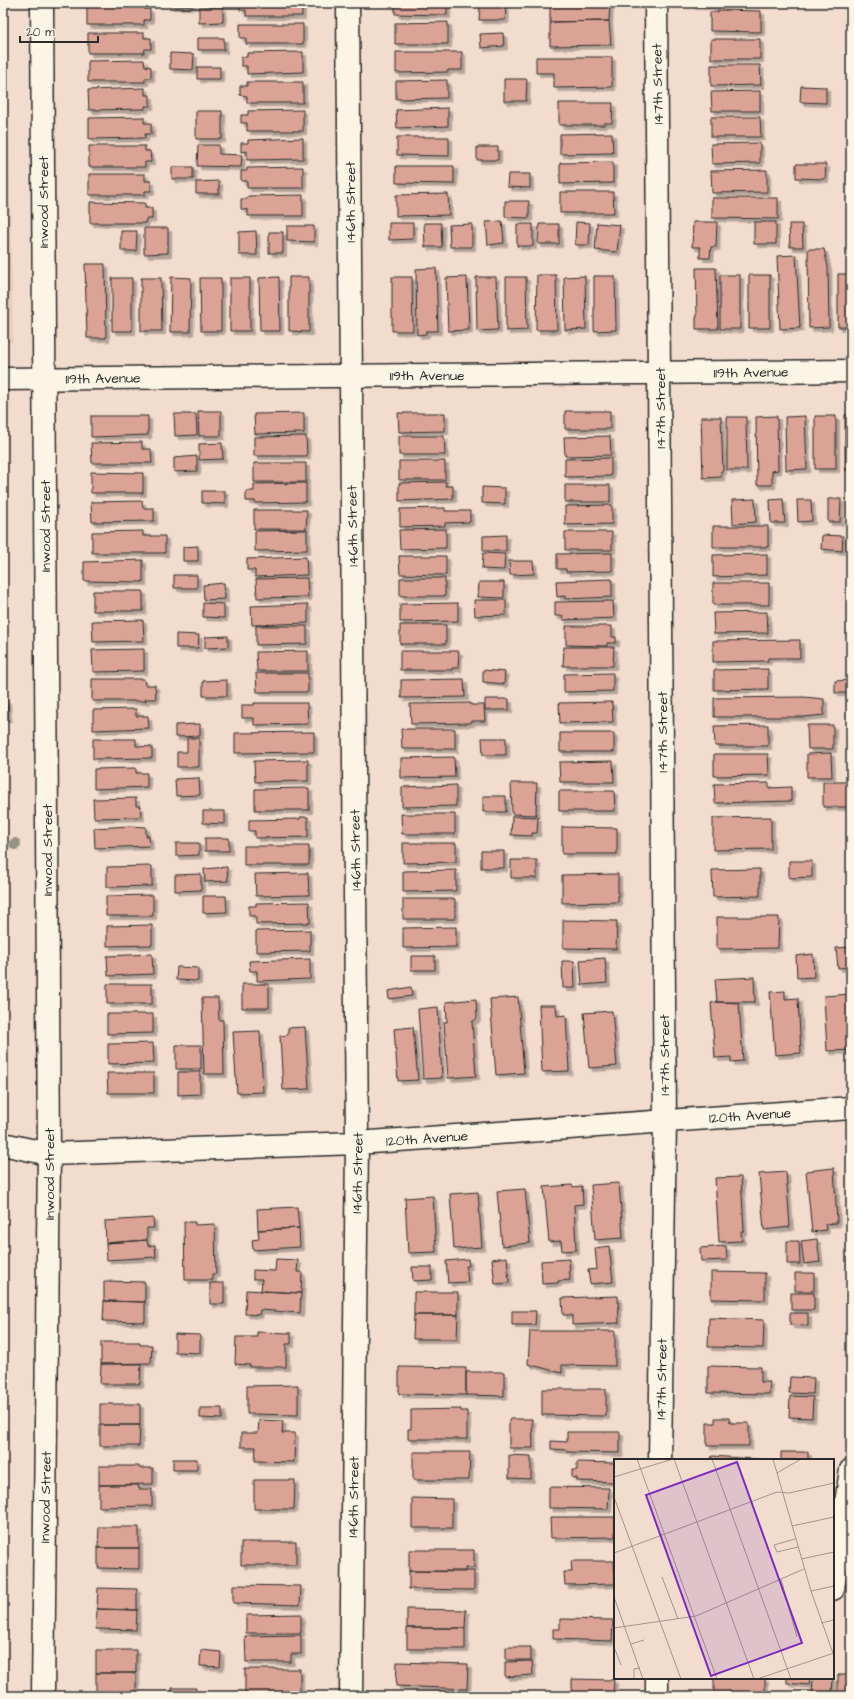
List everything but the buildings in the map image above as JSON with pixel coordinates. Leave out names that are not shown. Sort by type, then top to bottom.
[{"type":"street","name":"Inwood Street","points":[[42,3],[49,1154],[43,1696]]},
{"type":"street","name":"146th Street","points":[[348,3],[357,1143],[351,1696]]},
{"type":"street","name":"147th Street","points":[[656,3],[665,1121],[660,1459]]},
{"type":"street","name":"119th Avenue","points":[[3,379],[851,371]]},
{"type":"street","name":"120th Avenue","points":[[3,1144],[49,1154],[357,1143],[851,1108]]},
{"type":"street","points":[[834,1582],[851,1470]]},
{"type":"street","points":[[657,1696],[658,1679]]},
{"type":"shaded area","points":[[3,3],[6,3],[13,342],[3,342]]}]
